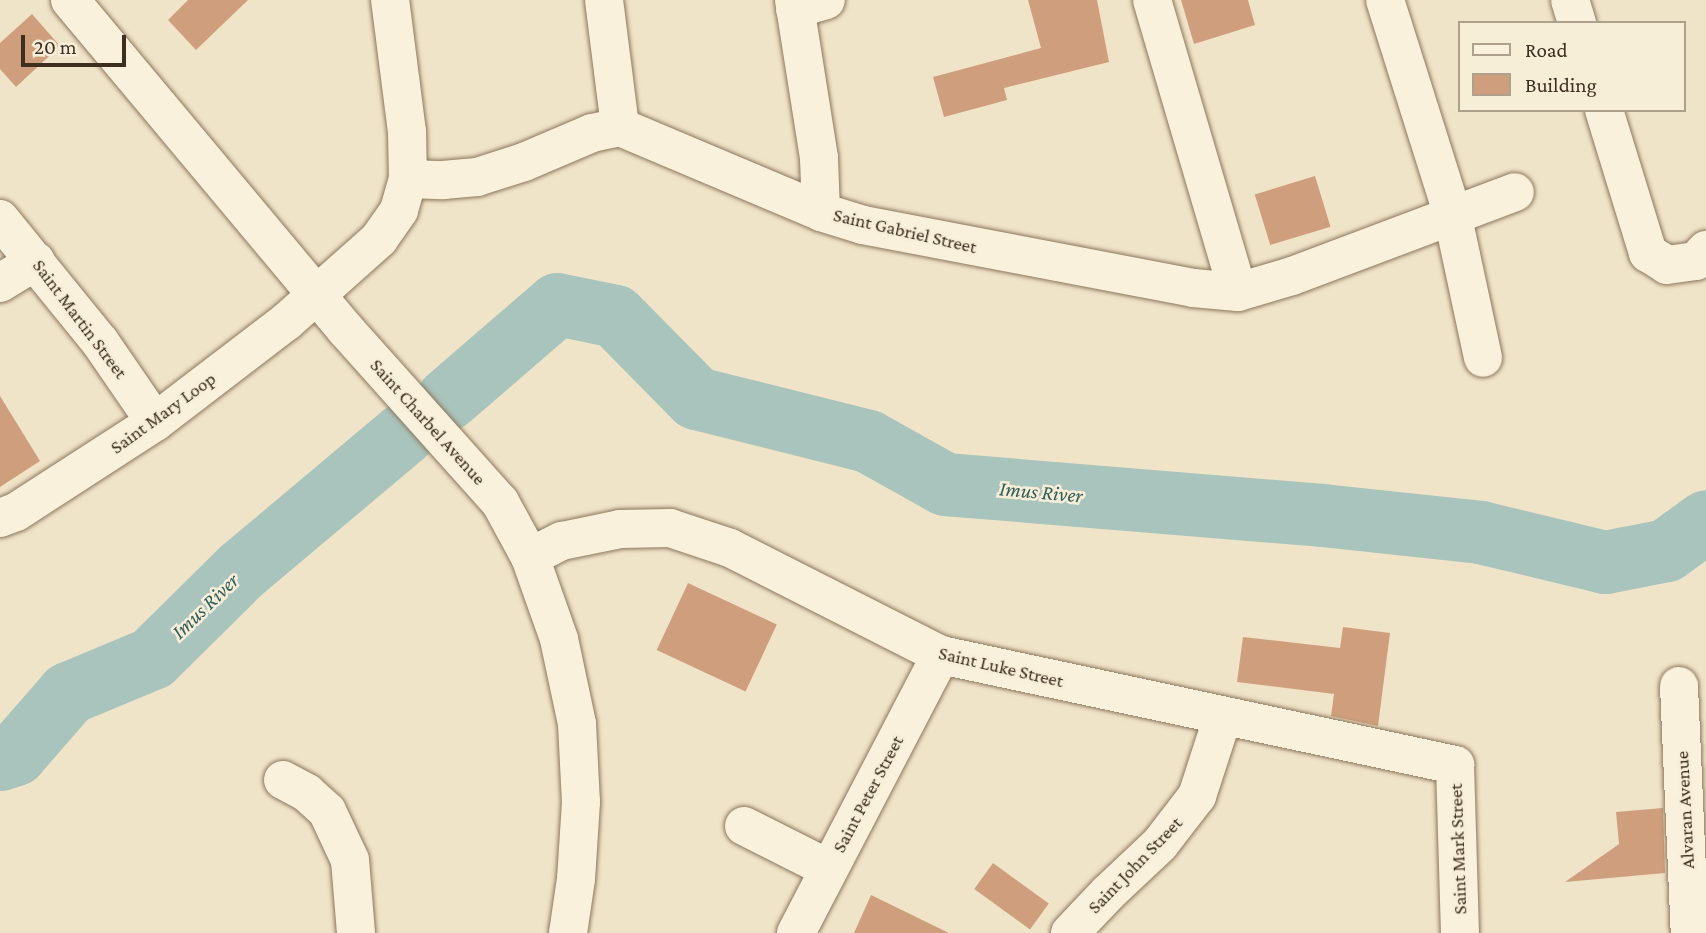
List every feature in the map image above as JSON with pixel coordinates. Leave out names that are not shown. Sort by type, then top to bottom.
[{"type":"street","name":"Saint Charbel Avenue","points":[[70,0],[346,330],[500,502],[530,557],[559,639],[577,724],[581,802],[576,879],[568,933]]},
{"type":"street","points":[[318,295],[379,239],[399,209],[408,179],[407,132],[390,0]]},
{"type":"street","points":[[408,179],[477,177],[524,162],[592,133],[620,127],[604,0]]},
{"type":"street","points":[[1152,0],[1238,292]]},
{"type":"street","points":[[1385,0],[1452,213],[1483,358]]},
{"type":"street","points":[[1570,0],[1576,21]]},
{"type":"street","points":[[805,3],[819,158],[821,212]]},
{"type":"street","points":[[1605,112],[1648,253],[1667,264],[1696,261],[1706,250]]},
{"type":"street","name":"Saint Gabriel Street","points":[[620,127],[821,212],[863,225],[1193,288],[1238,292],[1292,276],[1452,213],[1515,192]]},
{"type":"street","name":"Saint Martin Street","points":[[0,219],[100,342],[155,422]]},
{"type":"street","points":[[0,283],[36,261]]},
{"type":"street","name":"Saint Mary Loop","points":[[0,518],[16,512],[155,422],[318,295]]},
{"type":"street","name":"Saint Luke Street","points":[[530,557],[562,541],[620,529],[670,528],[730,548],[941,655],[1455,765]]},
{"type":"street","name":"Saint Peter Street","points":[[796,933],[941,655]]},
{"type":"street","name":"Alvaran Avenue","points":[[1679,686],[1690,933]]},
{"type":"street","name":"Saint John Street","points":[[1070,933],[1108,892],[1160,844],[1198,796],[1223,716]]},
{"type":"street","name":"Saint Mark Street","points":[[1455,765],[1460,933]]},
{"type":"street","points":[[283,780],[307,793],[327,811],[350,860],[356,933]]},
{"type":"street","points":[[744,826],[829,869]]},
{"type":"building","points":[[188,0],[248,0],[196,50],[168,20]]},
{"type":"building","points":[[1028,0],[1097,0],[1109,62],[1004,88],[1007,100],[944,117],[933,77],[1041,48]]},
{"type":"building","points":[[1181,0],[1248,0],[1255,25],[1194,44]]},
{"type":"building","points":[[32,14],[60,46],[16,87],[0,69],[0,43]]},
{"type":"building","points":[[1315,176],[1330,227],[1270,245],[1255,194]]},
{"type":"building","points":[[0,396],[40,461],[0,487]]},
{"type":"building","points":[[688,583],[777,624],[746,691],[657,650]]},
{"type":"building","points":[[1343,627],[1390,633],[1378,726],[1331,716],[1334,694],[1237,682],[1243,637],[1340,648]]},
{"type":"building","points":[[1663,808],[1665,873],[1565,882],[1619,844],[1616,812]]},
{"type":"building","points":[[993,863],[1049,904],[1030,929],[974,889]]},
{"type":"building","points":[[871,895],[949,933],[854,933]]},
{"type":"waterway","name":"Imus River","points":[[447,399],[557,304],[615,316],[696,398],[868,441],[945,484],[1322,515],[1480,532],[1605,562],[1666,550],[1706,521]]},
{"type":"waterway","name":"Imus River","points":[[0,759],[15,754],[68,693],[152,658],[241,570],[403,434]]}]
